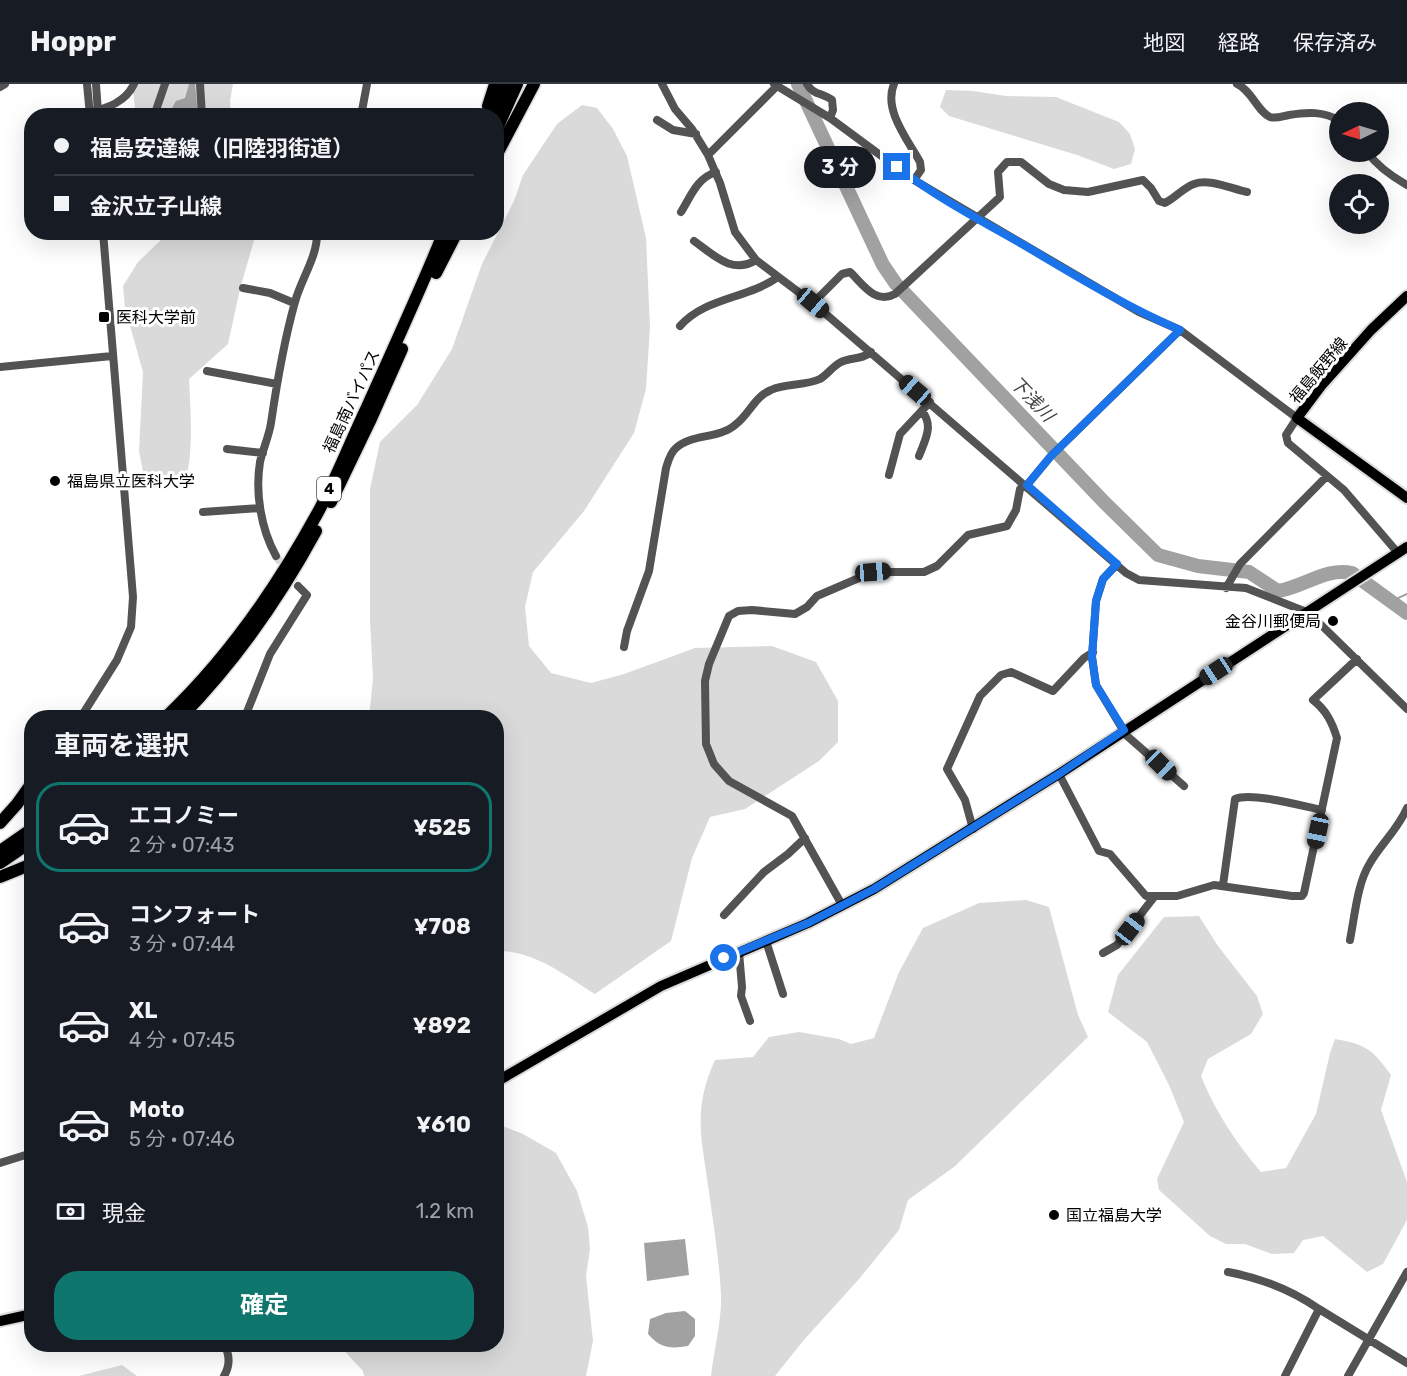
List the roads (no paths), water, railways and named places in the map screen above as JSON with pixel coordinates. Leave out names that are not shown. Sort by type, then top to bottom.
[{"type":"highway","points":[[487,108],[495,84]]},
{"type":"highway","points":[[495,108],[505,84]]},
{"type":"highway","points":[[504,113],[517,84]]},
{"type":"highway","points":[[504,141],[534,84]]},
{"type":"highway","name":"福島南バイパス","points":[[172,710],[217,662],[253,615],[318,512],[441,240]]},
{"type":"highway","name":"福島南バイパス","points":[[188,710],[215,681],[244,644],[297,566],[358,449],[451,240]]},
{"type":"highway","points":[[0,823],[24,795]]},
{"type":"highway","points":[[0,851],[24,834]]},
{"type":"highway","points":[[0,863],[24,846]]},
{"type":"highway","points":[[0,878],[24,868]]},
{"type":"main road","name":"福島飯野線","points":[[1407,296],[1371,330],[1320,386],[1297,418],[1407,498]]},
{"type":"main road","points":[[504,1077],[661,986],[766,941],[874,889],[1059,774],[1403,550]]},
{"type":"main road","points":[[0,1321],[24,1316]]},
{"type":"street","points":[[87,84],[93,108]]},
{"type":"street","points":[[94,108],[96,84]]},
{"type":"street","points":[[104,108],[123,99],[134,84]]},
{"type":"street","points":[[157,108],[165,84]]},
{"type":"street","points":[[200,84],[202,108]]},
{"type":"street","points":[[362,108],[367,84]]},
{"type":"street","points":[[662,84],[675,109],[696,134],[708,154],[735,232],[756,260],[813,303],[871,352],[1126,573],[1139,580],[1246,588],[1309,613],[1407,709]]},
{"type":"street","points":[[807,84],[816,94],[826,95],[832,100],[833,110],[826,116]]},
{"type":"street","points":[[894,84],[891,90],[893,112],[920,162],[921,170],[914,180]]},
{"type":"street","points":[[1237,84],[1250,94],[1269,117],[1313,112],[1329,116]]},
{"type":"street","points":[[708,154],[775,85],[826,116],[914,180],[976,218],[1139,312],[1180,330],[1297,418],[1286,435],[1288,443],[1344,490],[1403,550]]},
{"type":"street","points":[[657,120],[673,130],[696,134]]},
{"type":"street","points":[[813,303],[842,274],[850,272],[860,285],[872,294],[886,296],[895,294],[1000,197],[998,172],[1007,162],[1020,162],[1048,184],[1064,190],[1088,192],[1143,180],[1159,201],[1165,203],[1192,184],[1199,183],[1208,182],[1247,192]]},
{"type":"street","points":[[1374,162],[1391,176],[1407,185]]},
{"type":"street","points":[[681,212],[699,182],[706,175],[716,172]]},
{"type":"street","points":[[85,710],[117,660],[131,627],[133,597],[104,240]]},
{"type":"street","points":[[276,556],[268,541],[260,508],[260,462],[270,431],[294,303],[317,240]]},
{"type":"street","points":[[694,240],[724,263],[732,266],[741,267],[756,260]]},
{"type":"street","points":[[680,326],[699,309],[760,288],[778,278]]},
{"type":"street","points":[[243,288],[270,293],[294,303]]},
{"type":"street","points":[[842,905],[792,816],[729,780],[714,765],[706,744],[705,681],[709,664],[729,616],[738,611],[752,610],[795,614],[807,608],[817,596],[873,572],[924,572],[937,566],[968,535],[1007,526],[1016,510],[1020,489],[1027,485],[1051,456],[1180,330]]},
{"type":"street","points":[[624,647],[627,631],[649,571],[666,468],[676,447],[687,441],[724,432],[736,425],[759,397],[770,390],[818,379],[839,363],[865,357],[871,352]]},
{"type":"street","points":[[0,368],[112,356]]},
{"type":"street","points":[[207,371],[277,384]]},
{"type":"street","points":[[889,475],[900,434],[930,402]]},
{"type":"street","points":[[919,456],[929,427],[928,418],[922,411]]},
{"type":"street","points":[[227,449],[263,453]]},
{"type":"street","points":[[1226,588],[1240,564],[1327,476]]},
{"type":"street","points":[[203,512],[260,508]]},
{"type":"street","points":[[1117,564],[1103,579],[1096,601],[1093,652],[1096,685],[1126,735],[1184,786]]},
{"type":"street","points":[[248,710],[270,654],[307,595],[298,586]]},
{"type":"street","points":[[973,829],[965,800],[947,769],[980,696],[1001,675],[1011,672],[1053,691],[1084,658],[1093,652]]},
{"type":"street","points":[[1059,774],[1099,851],[1110,854],[1146,896],[1176,896],[1214,885],[1223,885],[1302,896],[1336,738],[1333,726],[1323,708],[1313,700],[1357,659]]},
{"type":"street","points":[[1223,885],[1234,799],[1255,798],[1322,810]]},
{"type":"street","points":[[1350,940],[1360,887],[1369,863],[1403,817],[1407,808]]},
{"type":"street","points":[[724,915],[764,872],[805,838]]},
{"type":"street","points":[[1103,953],[1117,945],[1154,897]]},
{"type":"street","points":[[766,941],[783,994]]},
{"type":"street","points":[[739,952],[741,996],[750,1021]]},
{"type":"street","points":[[0,1163],[24,1156]]},
{"type":"street","points":[[1228,1272],[1275,1284],[1303,1298],[1368,1341],[1407,1363]]},
{"type":"street","points":[[1348,1376],[1407,1272]]},
{"type":"street","points":[[1285,1376],[1319,1309]]},
{"type":"street","points":[[224,1376],[229,1363],[226,1352]]},
{"type":"waterway","name":"下浅川","points":[[798,84],[883,265],[896,284],[1104,502],[1158,555],[1198,566],[1249,572],[1278,591],[1324,575],[1352,573],[1407,613]]},
{"type":"waterway","points":[[1392,601],[1407,594]]},
{"type":"tunnel","points":[[276,556],[298,586]]},
{"type":"place","name":"医科大学前","points":[[104,317]]},
{"type":"place","name":"福島県立医科大学","points":[[55,481]]},
{"type":"place","name":"金谷川郵便局","points":[[1333,621]]},
{"type":"place","name":"国立福島大学","points":[[1054,1215]]}]
